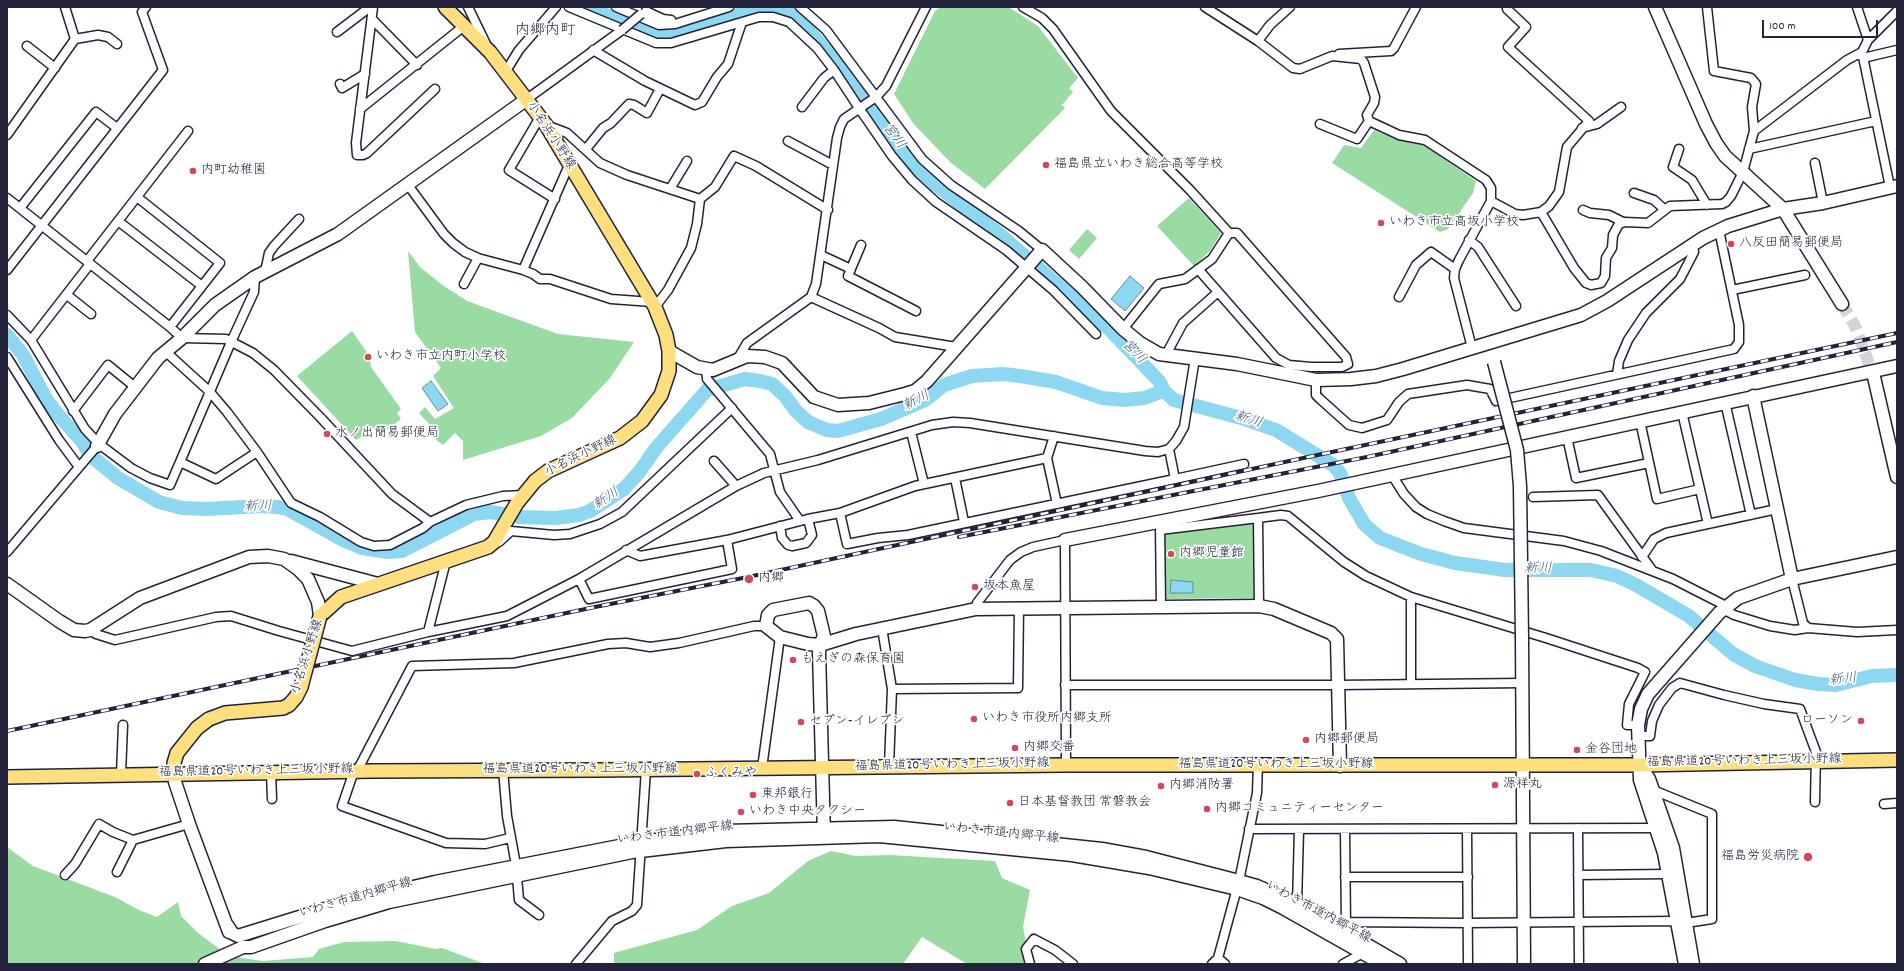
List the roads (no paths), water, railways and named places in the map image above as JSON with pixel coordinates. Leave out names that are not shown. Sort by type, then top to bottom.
[{"type":"main road","name":"小名浜小野線","points":[[174,773],[174,763],[177,753],[197,728],[209,719],[225,713],[283,708],[289,705],[296,697],[300,687],[320,616],[341,597],[488,547],[494,542],[520,499],[534,481],[548,471],[620,438],[642,421],[660,396],[666,381],[669,351],[666,335],[654,305],[543,121],[490,52],[445,7]]},
{"type":"main road","name":"福島県道20号いわき上三坂小野線","points":[[7,777],[355,771],[762,768],[822,769],[889,766],[1258,764],[1340,766],[1639,765],[1897,760]]},
{"type":"street","points":[[66,7],[76,39]]},
{"type":"street","points":[[7,270],[163,70],[142,12],[146,7]]},
{"type":"street","points":[[337,32],[370,7]]},
{"type":"street","points":[[373,7],[356,150],[360,156],[367,153],[435,89]]},
{"type":"street","points":[[468,7],[490,52]]},
{"type":"street","points":[[506,71],[519,50],[556,7]]},
{"type":"street","points":[[569,7],[656,42],[671,43],[759,17],[772,17],[789,22],[817,48],[834,70],[892,156],[928,196],[1028,267],[1096,334]]},
{"type":"street","points":[[616,7],[659,24],[684,21],[729,7]]},
{"type":"street","points":[[737,360],[747,343],[811,297],[815,288],[828,210],[837,138],[840,127],[844,119],[874,98],[892,78],[926,7]]},
{"type":"street","points":[[1023,7],[1042,18],[1053,29],[1111,111],[1190,190],[1229,233],[1237,233],[1348,360],[1348,364],[1342,367],[1311,368],[1289,366],[1276,358],[1198,269]]},
{"type":"street","points":[[1205,7],[1258,41],[1287,64],[1296,69],[1344,52],[1391,51],[1416,7]]},
{"type":"street","points":[[1258,41],[1270,26],[1290,7]]},
{"type":"street","points":[[1491,201],[1515,214],[1523,215],[1541,212],[1549,206],[1558,192],[1567,147],[1589,121],[1508,47],[1526,27],[1507,10],[1507,7]]},
{"type":"street","points":[[1655,7],[1706,124],[1725,156],[1783,209],[1842,304]]},
{"type":"street","points":[[1583,210],[1590,213],[1609,215],[1623,222],[1648,223],[1664,209],[1670,206],[1722,204],[1731,196],[1743,172],[1754,131],[1752,107],[1756,84],[1751,78],[1714,71],[1707,7]]},
{"type":"street","points":[[1857,7],[1868,40]]},
{"type":"street","points":[[803,8],[826,30],[874,98],[922,159],[938,174],[972,200],[1019,231],[1040,253],[1082,287],[1123,329],[1137,341],[1159,354],[1195,361],[1237,364],[1316,380],[1376,376],[1580,315],[1594,309],[1692,245],[1719,230],[1783,209],[1823,203],[1894,186],[1876,121],[1863,55],[1868,40],[1897,11]]},
{"type":"street","points":[[7,552],[98,445],[115,414],[165,351],[182,338],[215,305],[260,275],[338,234],[527,99],[646,11],[663,20],[684,21]]},
{"type":"street","points":[[372,19],[416,65]]},
{"type":"street","points":[[593,50],[660,89],[695,105],[702,102],[717,77],[728,64],[742,22]]},
{"type":"street","points":[[360,109],[464,26]]},
{"type":"street","points":[[7,135],[76,39],[98,35],[108,37],[117,44]]},
{"type":"street","points":[[26,46],[55,68]]},
{"type":"street","points":[[1754,131],[1847,60],[1863,55],[1897,50]]},
{"type":"street","points":[[1332,56],[1357,58],[1364,63],[1375,97],[1374,103],[1367,115],[1369,121],[1398,135],[1425,140],[1486,180],[1491,188],[1491,201],[1455,269],[1454,278],[1472,348]]},
{"type":"street","points":[[802,107],[824,78],[834,70]]},
{"type":"street","points":[[340,84],[342,88],[365,74]]},
{"type":"street","points":[[586,149],[603,128],[611,123],[629,104],[634,105],[648,113],[660,89]]},
{"type":"street","points":[[1582,128],[1597,124],[1621,107]]},
{"type":"street","points":[[20,208],[96,112],[117,128]]},
{"type":"street","points":[[555,199],[509,170],[543,121],[567,133],[600,163],[700,199]]},
{"type":"street","points":[[1320,124],[1357,139],[1369,121]]},
{"type":"street","points":[[1749,149],[1876,121]]},
{"type":"street","points":[[31,340],[67,294],[118,221],[188,131]]},
{"type":"street","points":[[788,141],[833,165]]},
{"type":"street","points":[[1679,149],[1672,166],[1692,180],[1707,205]]},
{"type":"street","points":[[408,184],[444,234],[465,252],[478,258],[523,270],[540,279],[550,279],[611,299],[654,305],[668,290],[691,248],[698,224],[700,199],[714,187],[734,156],[756,166],[828,210]]},
{"type":"street","points":[[670,189],[687,161]]},
{"type":"street","points":[[1815,163],[1823,203]]},
{"type":"street","points":[[523,270],[569,164]]},
{"type":"street","points":[[1634,193],[1654,200],[1664,209]]},
{"type":"street","points":[[7,198],[182,338],[216,338],[231,342],[253,353],[274,370],[392,494],[430,522]]},
{"type":"street","points":[[137,198],[220,263],[170,327]]},
{"type":"street","points":[[1541,212],[1574,268],[1586,283],[1591,285],[1601,283],[1604,280],[1606,258],[1612,248],[1612,235],[1619,224],[1623,222]]},
{"type":"street","points":[[7,315],[31,340],[42,355],[73,411],[98,445],[131,468],[150,478],[170,485],[254,292],[269,253],[299,219]]},
{"type":"street","points":[[118,221],[202,286]]},
{"type":"street","points":[[1316,380],[1316,395],[1349,425],[1362,428],[1387,420],[1399,402],[1408,394],[1467,385],[1490,389],[1496,401],[1734,349],[1739,342],[1740,325],[1719,230]]},
{"type":"street","points":[[1123,329],[1159,284],[1185,279],[1212,259],[1229,233]]},
{"type":"street","points":[[1469,240],[1478,246],[1516,306]]},
{"type":"street","points":[[861,245],[848,276],[916,311]]},
{"type":"street","points":[[1617,374],[1619,361],[1628,340],[1646,313],[1680,279],[1694,252],[1692,245]]},
{"type":"street","points":[[1399,297],[1416,265],[1431,252],[1455,269]]},
{"type":"street","points":[[669,351],[697,367],[713,370],[737,360],[755,355],[777,361],[787,368],[807,392],[814,397],[838,404],[859,404],[914,391],[927,381],[1040,253]]},
{"type":"street","points":[[820,255],[850,271]]},
{"type":"street","points":[[464,284],[478,258]]},
{"type":"street","points":[[1732,290],[1805,275]]},
{"type":"street","points":[[1169,356],[1169,349],[1183,323],[1218,292]]},
{"type":"street","points":[[67,294],[91,314]]},
{"type":"street","points":[[811,297],[879,328],[894,337],[956,347]]},
{"type":"street","points":[[1489,343],[1517,450],[1520,486],[1524,765],[1524,964]]},
{"type":"street","points":[[165,351],[210,392],[257,452],[291,503],[320,517],[361,542],[374,546],[390,545],[430,522],[466,505],[503,496],[520,499]]},
{"type":"street","points":[[7,357],[59,440],[80,466]]},
{"type":"street","points":[[1272,372],[1276,358]]},
{"type":"street","points":[[90,630],[96,634],[115,640],[216,617],[231,616],[352,651],[428,632],[514,614],[579,579],[736,486],[764,472],[818,460],[943,423],[953,422],[1013,429],[1145,451],[1158,452],[1169,449],[1181,434],[1186,419],[1195,361]]},
{"type":"street","points":[[73,411],[108,365],[135,387]]},
{"type":"street","points":[[1160,527],[1725,402],[1897,366]]},
{"type":"street","points":[[706,369],[707,379],[770,454],[780,492],[804,520],[812,534],[806,543],[792,546],[788,545],[782,538],[780,526]]},
{"type":"street","points":[[1874,377],[1897,477]]},
{"type":"street","points":[[1753,396],[1792,578],[1803,623],[1808,628]]},
{"type":"street","points":[[1725,402],[1751,515]]},
{"type":"street","points":[[488,547],[498,543],[511,531],[554,535],[570,534],[600,524],[622,512],[731,407]]},
{"type":"street","points":[[1682,412],[1708,524]]},
{"type":"street","points":[[1640,421],[1657,499],[1700,489]]},
{"type":"street","points":[[911,432],[924,484]]},
{"type":"street","points":[[1054,436],[1047,458],[1057,504]]},
{"type":"street","points":[[1566,437],[1576,478],[1649,463]]},
{"type":"street","points":[[1169,449],[1175,479]]},
{"type":"street","points":[[180,462],[216,479],[257,452]]},
{"type":"street","points":[[626,550],[640,556],[727,540],[804,520],[840,513],[924,484],[1047,458]]},
{"type":"street","points":[[714,461],[736,486]]},
{"type":"street","points":[[840,513],[847,544],[878,538],[908,535],[1244,464]]},
{"type":"street","points":[[1388,476],[1416,507],[1444,522],[1464,528],[1564,541],[1608,554],[1652,570],[1734,615],[1770,626],[1795,630],[1808,628],[1857,632],[1897,630]]},
{"type":"street","points":[[955,478],[964,522]]},
{"type":"street","points":[[1533,497],[1598,494],[1652,570]]},
{"type":"street","points":[[1642,557],[1657,536],[1777,509]]},
{"type":"street","points":[[976,609],[977,603],[1010,560],[1021,552],[1033,547],[1065,540],[1160,527],[1288,516],[1344,562],[1366,576],[1411,597],[1546,638],[1645,672],[1629,704],[1627,725],[1650,736],[1652,721],[1659,705],[1672,688],[1680,683],[1738,698],[1800,709],[1816,752],[1816,802]]},
{"type":"street","points":[[1258,518],[1259,606]]},
{"type":"street","points":[[1160,527],[1162,607]]},
{"type":"street","points":[[579,579],[590,599],[732,569],[727,540]]},
{"type":"street","points":[[1065,540],[1066,765]]},
{"type":"street","points":[[7,584],[74,630],[90,630],[140,598],[249,557],[263,556],[284,559],[378,584]]},
{"type":"street","points":[[1685,964],[1672,848],[1661,828],[1640,780],[1638,730],[1641,709],[1648,694],[1723,609],[1744,594],[1792,578],[1897,557]]},
{"type":"street","points":[[284,559],[298,569],[308,580],[318,602],[320,616]]},
{"type":"street","points":[[428,632],[446,562]]},
{"type":"street","points":[[1411,597],[1411,684]]},
{"type":"street","points":[[766,626],[768,615],[773,610],[809,603],[818,611],[824,636],[819,652],[823,832]]},
{"type":"street","points":[[510,838],[485,844],[446,843],[342,806],[355,771],[412,666],[514,663],[608,644],[626,643],[650,647],[672,644],[754,626],[766,626],[780,637],[808,644],[820,645],[882,628],[976,609],[1259,606],[1274,609],[1331,634],[1337,639],[1339,645],[1338,685],[1340,766]]},
{"type":"street","points":[[892,689],[1018,688],[1019,608]]},
{"type":"street","points":[[882,628],[892,689],[889,766]]},
{"type":"street","points":[[762,768],[780,637]]},
{"type":"street","points":[[1065,685],[1523,683]]},
{"type":"street","points":[[121,774],[123,725]]},
{"type":"street","points":[[1225,964],[1215,961],[1238,885],[1257,793],[1258,764]]},
{"type":"street","points":[[1639,765],[1649,779],[1653,790],[1668,874],[1694,964]]},
{"type":"street","points":[[503,770],[510,838],[519,900],[539,915]]},
{"type":"street","points":[[576,964],[612,921],[632,911],[637,905],[646,770]]},
{"type":"street","points":[[271,772],[272,799]]},
{"type":"street","points":[[174,773],[175,782],[189,824],[231,938],[243,947],[249,940],[318,911]]},
{"type":"street","points":[[1345,830],[1345,932],[1468,923],[1681,922],[1712,919],[1712,814],[1653,790]]},
{"type":"street","points":[[1884,804],[1897,804]]},
{"type":"street","points":[[65,875],[75,864],[99,824],[113,832],[133,840],[189,824]]},
{"type":"street","points":[[1578,828],[1579,964]]},
{"type":"street","points":[[1249,829],[1345,830],[1661,828]]},
{"type":"street","points":[[1467,829],[1468,964]]},
{"type":"street","points":[[1297,904],[1299,830]]},
{"type":"street","name":"いわき市道内郷平線","points":[[205,964],[243,947],[251,947],[325,921],[389,902],[516,871],[640,846],[726,841],[823,832],[1072,855],[1238,885],[1257,886],[1297,904],[1400,964]]},
{"type":"street","points":[[117,872],[133,840]]},
{"type":"street","name":"いわき市道内郷平線","points":[[227,925],[232,933],[238,936],[348,902],[414,887],[516,871]]},
{"type":"street","points":[[1578,875],[1668,874]]},
{"type":"street","points":[[1345,877],[1468,876]]},
{"type":"street","name":"いわき市道内郷平線","points":[[1238,885],[1284,908],[1345,932],[1363,953],[1382,964]]},
{"type":"street","points":[[1030,964],[1026,948],[1034,940],[1055,950],[1073,964]]},
{"type":"street","points":[[1343,964],[1363,953]]},
{"type":"water","points":[[1130,276],[1144,288],[1125,311],[1111,299]]},
{"type":"water","points":[[431,381],[448,404],[438,411],[422,388]]},
{"type":"water","points":[[1171,580],[1193,582],[1193,593],[1170,593]]},
{"type":"waterway","name":"新川","points":[[589,7],[639,30],[671,36],[701,29],[741,13],[775,8],[796,16],[841,68],[916,167],[936,185],[997,232],[1109,329],[1159,381],[1164,391],[1174,400],[1241,418],[1276,430],[1333,465],[1340,473],[1349,498],[1364,524],[1380,538],[1421,554],[1455,563],[1505,570],[1591,570],[1617,576],[1636,585],[1689,616],[1733,654],[1755,666],[1795,680],[1836,685],[1872,676],[1897,675]]},
{"type":"waterway","name":"新川","points":[[7,335],[23,355],[46,399],[82,441],[90,455],[118,478],[159,502],[182,508],[207,509],[261,506],[278,507],[287,509],[341,539],[362,548],[388,552],[402,551],[474,514],[491,512],[519,517],[555,518],[579,515],[590,511],[624,489],[640,471],[656,448],[707,390],[745,379],[772,384],[808,422],[827,430],[838,431],[881,419],[925,400],[944,385],[972,376],[1003,374],[1020,376],[1056,382],[1102,398],[1125,400],[1144,398],[1164,391]]},
{"type":"tunnel","points":[[1842,304],[1855,326],[1874,377]]},
{"type":"railway","points":[[7,731],[595,607],[748,577],[1897,333]]},
{"type":"railway","points":[[959,537],[1367,457],[1897,342]]},
{"type":"place","name":"福島県立いわき総合高等学校","points":[[1046,165]]},
{"type":"place","name":"内町幼稚園","points":[[193,171]]},
{"type":"place","name":"いわき市立高坂小学校","points":[[1381,223]]},
{"type":"place","name":"八反田簡易郵便局","points":[[1731,244]]},
{"type":"place","name":"いわき市立内町小学校","points":[[368,357]]},
{"type":"place","name":"水ノ出簡易郵便局","points":[[327,434]]},
{"type":"place","name":"内郷児童館","points":[[1171,554]]},
{"type":"place","name":"内郷","points":[[749,579]]},
{"type":"place","name":"坂本魚屋","points":[[975,587]]},
{"type":"place","name":"もえぎの森保育園","points":[[793,660]]},
{"type":"place","name":"いわき市役所内郷支所","points":[[974,719]]},
{"type":"place","name":"ローソン","points":[[1861,721]]},
{"type":"place","name":"セブン-イレブン","points":[[801,722]]},
{"type":"place","name":"内郷郵便局","points":[[1306,740]]},
{"type":"place","name":"内郷交番","points":[[1015,748]]},
{"type":"place","name":"金谷団地","points":[[1577,750]]},
{"type":"place","name":"ふくみや","points":[[697,774]]},
{"type":"place","name":"源祥丸","points":[[1495,785]]},
{"type":"place","name":"内郷消防署","points":[[1161,786]]},
{"type":"place","name":"東邦銀行","points":[[753,795]]},
{"type":"place","name":"日本基督教団 常磐教会","points":[[1010,803]]},
{"type":"place","name":"内郷コミュニティーセンター","points":[[1207,809]]},
{"type":"place","name":"いわき中央タクシー","points":[[741,812]]},
{"type":"place","name":"福島労災病院","points":[[1808,857]]},
{"type":"district","name":"内郷内町","points":[[545,32]]},
{"type":"water label","name":"宮川","points":[[893,137]]},
{"type":"water label","name":"宮川","points":[[1133,353]]}]
